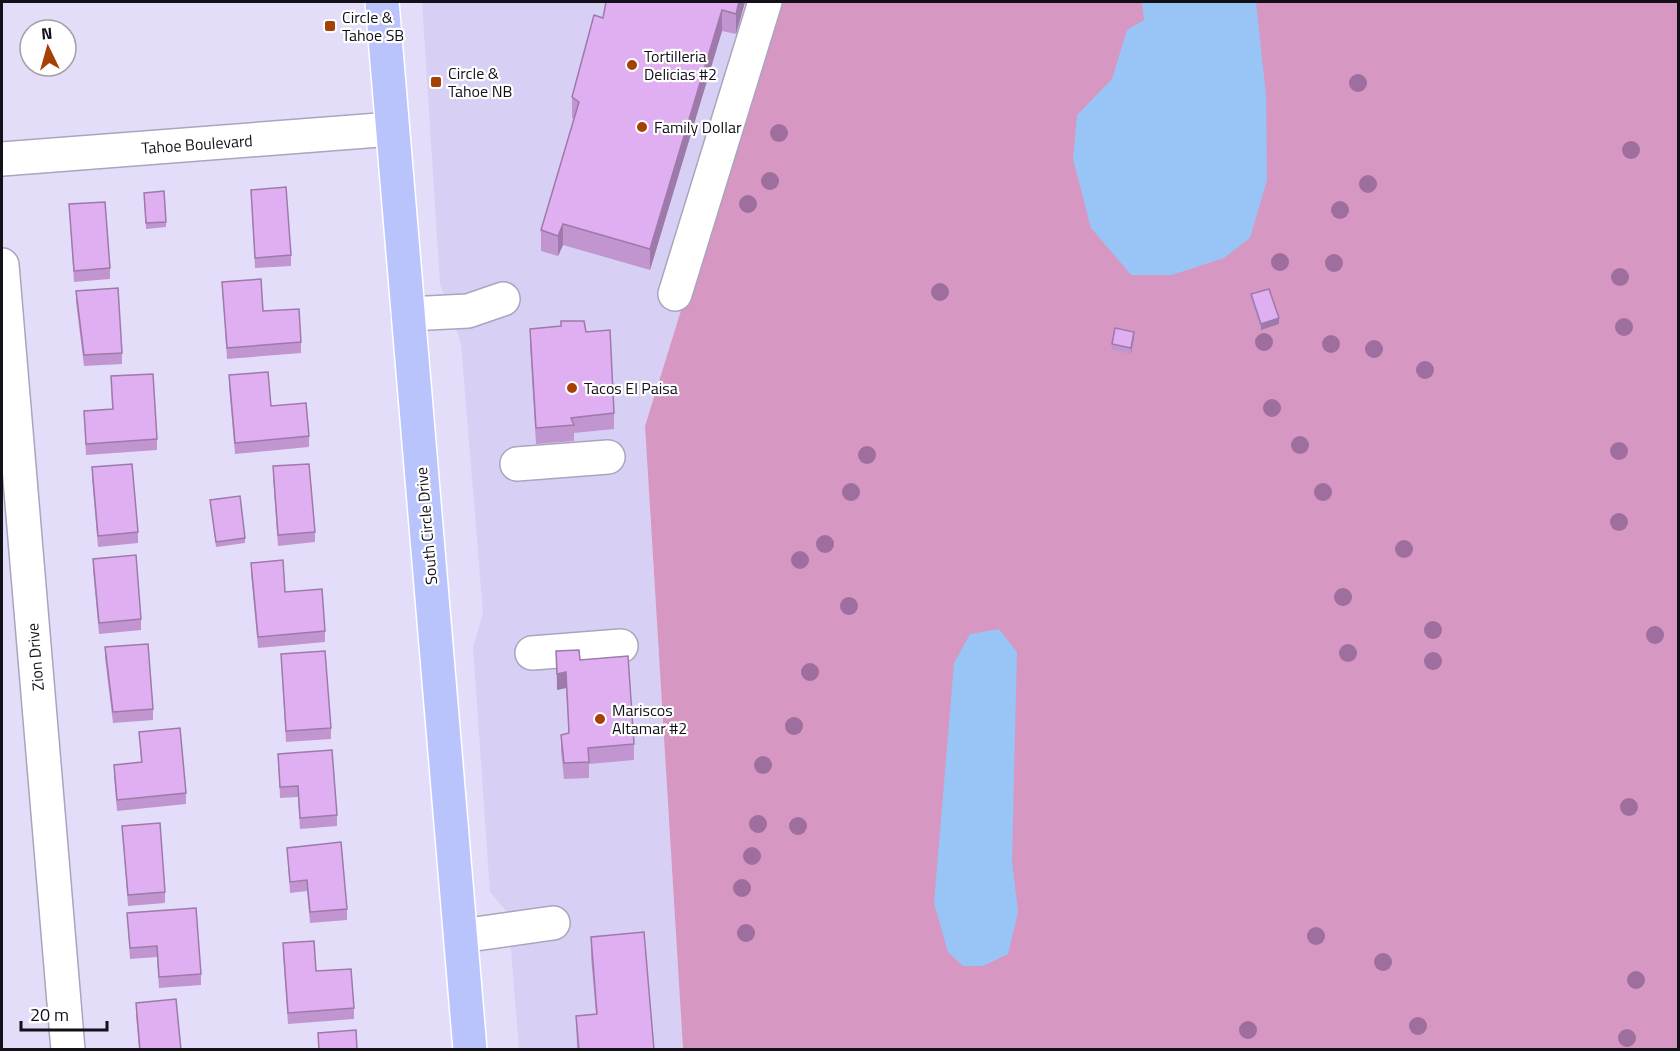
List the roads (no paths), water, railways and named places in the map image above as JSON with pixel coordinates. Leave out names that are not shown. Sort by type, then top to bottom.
[{"type":"main road","name":"South Circle Drive","points":[[382,2],[470,1050]]},
{"type":"street","points":[[675,294],[765,2]]},
{"type":"street","name":"Tahoe Boulevard","points":[[2,159],[392,129]]},
{"type":"street","name":"Zion Drive","points":[[2,265],[68,1050]]},
{"type":"street","points":[[408,314],[468,311],[503,299]]},
{"type":"street","points":[[517,464],[608,457]]},
{"type":"street","points":[[532,653],[621,646]]},
{"type":"street","points":[[461,936],[553,923]]},
{"type":"water","points":[[1142,2],[1256,2],[1266,95],[1267,180],[1250,238],[1224,258],[1172,275],[1131,275],[1091,228],[1073,159],[1077,115],[1112,79],[1127,30],[1144,20]]},
{"type":"water","points":[[999,629],[1017,652],[1012,861],[1018,912],[1008,954],[983,966],[963,966],[948,952],[934,903],[954,663],[970,634]]},
{"type":"place","name":"Circle & Tahoe SB","points":[[330,26]]},
{"type":"place","name":"Tortilleria Delicias #2","points":[[632,65]]},
{"type":"place","name":"Circle & Tahoe NB","points":[[436,82]]},
{"type":"place","name":"Family Dollar","points":[[642,127]]},
{"type":"place","name":"Tacos El Paisa","points":[[572,388]]},
{"type":"place","name":"Mariscos Altamar #2","points":[[600,719]]}]
